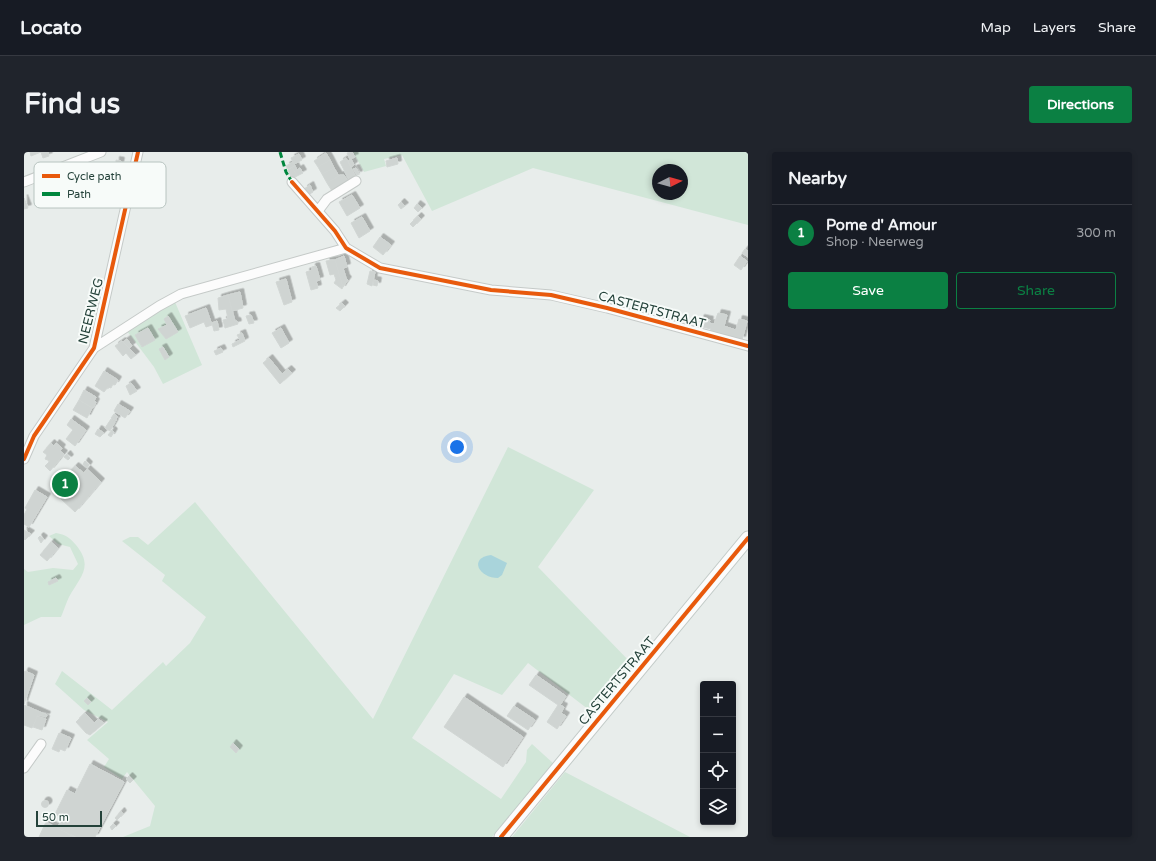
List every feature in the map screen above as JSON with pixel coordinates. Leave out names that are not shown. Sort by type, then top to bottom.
[{"type":"main road","name":"CASTERTSTRAAT","points":[[501,837],[748,538]]},
{"type":"street","points":[[74,162],[99,152]]},
{"type":"street","name":"NEERWEG","points":[[136,162],[138,152]]},
{"type":"street","points":[[24,182],[34,178]]},
{"type":"street","points":[[318,211],[327,199],[356,181]]},
{"type":"street","points":[[292,182],[335,231],[346,248]]},
{"type":"street","name":"NEERWEG","points":[[24,459],[34,436],[94,348],[125,208]]},
{"type":"street","name":"NEERWEG","points":[[94,348],[159,306],[181,294],[346,248]]},
{"type":"street","name":"CASTERTSTRAAT","points":[[346,248],[380,268],[491,290],[551,295],[607,308],[748,346]]},
{"type":"street","points":[[24,768],[41,744]]},
{"type":"green space","points":[[353,152],[748,152],[748,225],[654,200],[688,200],[688,164],[652,164],[652,200],[533,168],[432,211],[402,155],[384,159],[386,166],[364,172]]},
{"type":"green space","points":[[175,302],[202,365],[163,384],[154,367],[127,331]]},
{"type":"green space","points":[[508,447],[594,490],[538,567],[634,666],[593,713],[528,663],[502,695],[454,674],[412,738],[501,799],[526,762],[527,750],[532,744],[554,764],[492,837],[123,837],[150,826],[155,806],[127,772],[122,779],[104,767],[109,759],[87,740],[108,722],[84,710],[55,684],[62,671],[112,710],[163,662],[166,666],[190,643],[206,617],[162,581],[165,575],[122,541],[130,537],[138,537],[148,545],[195,502],[373,719]]},
{"type":"green space","points":[[56,533],[71,540],[81,553],[85,566],[81,578],[69,597],[61,617],[41,617],[24,625],[24,569],[28,572],[53,568],[73,570],[78,564],[70,547],[58,544],[49,536]]},
{"type":"green space","points":[[565,772],[690,837],[512,837]]},
{"type":"water","points":[[491,555],[507,563],[502,575],[498,578],[486,575],[481,572],[479,568],[478,564],[480,560]]},
{"type":"building","points":[[30,152],[41,152],[31,156]]},
{"type":"building","points":[[41,152],[48,152],[49,156],[43,158]]},
{"type":"building","points":[[352,152],[355,157],[350,159],[347,153]]},
{"type":"building","points":[[326,153],[330,160],[318,167],[314,161]]},
{"type":"building","points":[[299,154],[302,160],[294,164],[291,158]]},
{"type":"building","points":[[346,158],[356,177],[349,180],[340,162]]},
{"type":"building","points":[[397,158],[398,164],[387,167],[386,161]]},
{"type":"building","points":[[351,159],[354,165],[351,167],[348,161]]},
{"type":"building","points":[[330,160],[334,168],[322,174],[318,167]]},
{"type":"building","points":[[293,162],[295,166],[288,169],[286,166]]},
{"type":"building","points":[[295,166],[297,170],[300,168],[303,173],[297,176],[292,167]]},
{"type":"building","points":[[292,167],[297,176],[292,179],[288,170]]},
{"type":"building","points":[[334,168],[339,176],[327,183],[322,174]]},
{"type":"building","points":[[356,168],[359,174],[357,175],[353,169]]},
{"type":"building","points":[[340,175],[344,175],[348,181],[332,191],[327,183]]},
{"type":"building","points":[[310,185],[313,192],[308,195],[304,189]]},
{"type":"building","points":[[352,195],[360,208],[347,216],[339,202]]},
{"type":"building","points":[[24,198],[28,208],[24,209]]},
{"type":"building","points":[[401,202],[405,206],[401,209],[398,205]]},
{"type":"building","points":[[417,204],[422,208],[418,212],[414,208]]},
{"type":"building","points":[[418,216],[421,219],[413,227],[410,224]]},
{"type":"building","points":[[362,217],[370,231],[359,238],[351,223]]},
{"type":"building","points":[[380,237],[391,245],[383,255],[373,247]]},
{"type":"building","points":[[745,249],[748,251],[748,257],[742,253]]},
{"type":"building","points":[[344,256],[347,267],[343,268],[348,280],[343,287],[335,260]]},
{"type":"building","points":[[740,256],[747,261],[741,270],[734,265]]},
{"type":"building","points":[[335,260],[343,287],[342,289],[334,283],[336,280],[334,274],[330,275],[326,261]]},
{"type":"building","points":[[316,266],[320,280],[316,281],[318,288],[311,290],[306,272],[312,270],[312,267]]},
{"type":"building","points":[[370,271],[375,272],[372,286],[367,284]]},
{"type":"building","points":[[286,279],[292,302],[284,305],[276,282]]},
{"type":"building","points":[[374,280],[378,281],[377,286],[373,285]]},
{"type":"building","points":[[240,292],[243,308],[232,311],[228,295]]},
{"type":"building","points":[[228,295],[235,321],[237,321],[238,324],[225,328],[223,320],[228,319],[226,309],[219,310],[218,298]]},
{"type":"building","points":[[342,303],[345,306],[340,311],[336,308]]},
{"type":"building","points":[[206,308],[212,325],[206,327],[204,322],[190,328],[185,316]]},
{"type":"building","points":[[718,313],[727,315],[724,326],[736,330],[739,319],[747,321],[742,340],[698,326],[701,318],[710,320],[709,323],[714,324]]},
{"type":"building","points":[[251,315],[254,323],[249,324],[246,316]]},
{"type":"building","points":[[168,316],[178,332],[166,339],[158,329],[167,325],[164,319]]},
{"type":"building","points":[[217,321],[219,330],[214,331],[212,323]]},
{"type":"building","points":[[148,328],[155,340],[142,347],[135,335]]},
{"type":"building","points":[[281,328],[289,343],[281,348],[272,333]]},
{"type":"building","points":[[242,333],[245,341],[233,347],[232,344],[240,340],[237,335]]},
{"type":"building","points":[[127,339],[132,346],[129,348],[123,342]]},
{"type":"building","points":[[122,341],[136,355],[131,359],[126,353],[123,356],[115,346]]},
{"type":"building","points":[[163,347],[169,357],[165,360],[159,349]]},
{"type":"building","points":[[221,348],[223,352],[216,355],[214,351]]},
{"type":"building","points":[[269,358],[282,374],[288,369],[292,373],[280,384],[263,363]]},
{"type":"building","points":[[104,371],[118,380],[115,385],[113,384],[111,388],[108,387],[104,392],[95,386]]},
{"type":"building","points":[[131,383],[137,391],[130,395],[126,386]]},
{"type":"building","points":[[84,390],[96,397],[94,401],[96,402],[93,408],[79,400]]},
{"type":"building","points":[[79,400],[92,408],[87,418],[73,410]]},
{"type":"building","points":[[118,404],[130,411],[125,418],[114,411]]},
{"type":"building","points":[[114,414],[117,416],[116,421],[111,418]]},
{"type":"building","points":[[71,419],[86,430],[75,446],[66,439],[73,430],[67,425]]},
{"type":"building","points":[[111,419],[115,422],[110,431],[105,428]]},
{"type":"building","points":[[98,429],[104,433],[100,437],[95,434]]},
{"type":"building","points":[[112,430],[114,432],[111,437],[108,435]]},
{"type":"building","points":[[51,443],[54,446],[56,443],[62,448],[60,451],[64,454],[50,471],[45,466],[50,461],[45,459],[47,455],[43,452]]},
{"type":"building","points":[[67,454],[70,458],[68,460],[64,457]]},
{"type":"building","points":[[85,461],[89,465],[87,468],[83,464]]},
{"type":"building","points":[[75,466],[84,473],[87,469],[101,482],[75,512],[61,499],[67,492],[58,485]]},
{"type":"building","points":[[35,490],[47,497],[29,527],[24,524],[24,515],[27,509],[25,508]]},
{"type":"building","points":[[24,530],[31,534],[25,540],[24,539]]},
{"type":"building","points":[[40,536],[44,539],[41,543],[38,538]]},
{"type":"building","points":[[51,542],[58,548],[47,561],[40,555]]},
{"type":"building","points":[[56,578],[58,581],[49,585],[48,582]]},
{"type":"building","points":[[25,671],[34,675],[24,704],[24,673]]},
{"type":"building","points":[[536,675],[566,696],[560,705],[564,707],[561,713],[566,716],[557,729],[547,722],[558,705],[529,685]]},
{"type":"building","points":[[464,697],[523,737],[503,767],[444,727]]},
{"type":"building","points":[[87,698],[91,702],[88,705],[84,701]]},
{"type":"building","points":[[24,705],[47,715],[46,717],[38,715],[32,728],[24,725]]},
{"type":"building","points":[[514,706],[535,720],[528,730],[507,716]]},
{"type":"building","points":[[85,713],[94,723],[98,719],[104,723],[90,735],[86,733],[76,722]]},
{"type":"building","points":[[37,716],[46,719],[42,730],[33,727]]},
{"type":"building","points":[[59,733],[71,738],[65,751],[60,749],[59,752],[52,749]]},
{"type":"building","points":[[233,743],[239,749],[236,753],[230,747]]},
{"type":"building","points":[[90,764],[124,782],[95,837],[76,837],[57,828],[63,818],[55,814],[67,790],[75,794]]},
{"type":"building","points":[[129,776],[133,780],[130,783],[126,779]]},
{"type":"building","points":[[45,800],[48,801],[48,807],[45,808],[42,807],[41,804],[42,801]]},
{"type":"building","points":[[121,811],[123,814],[117,820],[115,818]]},
{"type":"building","points":[[46,822],[74,837],[39,837]]},
{"type":"building","points":[[113,824],[116,826],[112,830],[110,827]]},
{"type":"marked path","points":[[280,152],[286,172],[292,182]]},
{"type":"cycle path","points":[[136,162],[138,152]]},
{"type":"cycle path","points":[[292,182],[335,231],[346,248],[380,268],[491,290],[551,295],[607,308],[748,346]]},
{"type":"cycle path","points":[[24,459],[34,436],[94,348],[125,208]]},
{"type":"cycle path","points":[[501,837],[748,538]]},
{"type":"place","name":"Pome d' Amour","points":[[65,484]]}]
